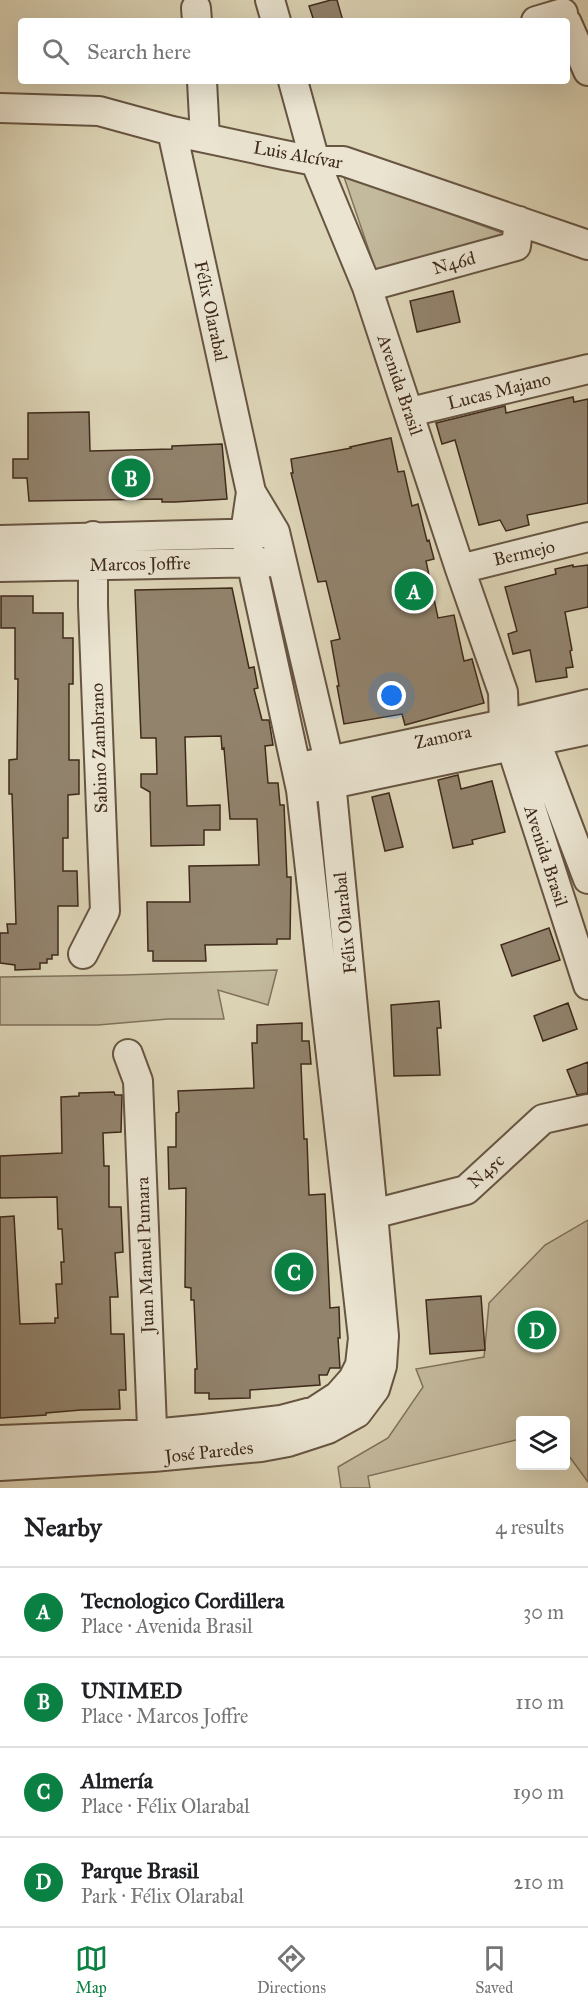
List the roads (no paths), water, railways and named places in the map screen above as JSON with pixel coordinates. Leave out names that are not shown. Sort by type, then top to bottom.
[{"type":"street","points":[[270,0],[275,18]]},
{"type":"street","points":[[570,38],[588,71]]},
{"type":"street","points":[[202,84],[205,138]]},
{"type":"street","name":"Avenida Brasil","points":[[298,84],[315,161],[367,287],[503,692],[588,879]]},
{"type":"street","name":"Luis Alcívar","points":[[0,108],[90,109],[172,131],[315,161],[342,161],[588,245]]},
{"type":"street","name":"Félix Olarabal","points":[[172,131],[251,492],[275,532],[330,772],[384,1336],[371,1365]]},
{"type":"street","name":"N46d","points":[[367,287],[516,246],[519,221]]},
{"type":"street","name":"Lucas Majano","points":[[410,412],[588,369]]},
{"type":"street","name":"Félix Olarabal","points":[[251,492],[246,533],[299,779],[363,1338],[371,1365]]},
{"type":"street","name":"Marcos Joffre","points":[[0,540],[275,532]]},
{"type":"street","name":"Sabino Zambrano","points":[[83,954],[105,911],[93,537]]},
{"type":"street","name":"Bermejo","points":[[460,569],[588,537]]},
{"type":"street","name":"Marcos Joffre","points":[[0,567],[281,562]]},
{"type":"street","name":"Zamora","points":[[520,733],[588,704]]},
{"type":"street","name":"Zamora","points":[[299,779],[520,733],[588,730]]},
{"type":"street","name":"Avenida Brasil","points":[[520,733],[588,985]]},
{"type":"street","name":"Juan Manuel Pumara","points":[[128,1054],[138,1081],[152,1445]]},
{"type":"street","name":"N45c","points":[[374,1214],[466,1190],[543,1119],[588,1109]]},
{"type":"street","name":"José Paredes","points":[[0,1440],[261,1447],[288,1442],[328,1429],[357,1413],[375,1389],[371,1365]]},
{"type":"street","name":"José Paredes","points":[[0,1466],[152,1445]]},
{"type":"place","name":"UNIMED","points":[[131,478]]},
{"type":"place","name":"Tecnologico Cordillera","points":[[414,591]]},
{"type":"place","name":"Almería","points":[[294,1272]]},
{"type":"place","name":"Parque Brasil","points":[[537,1330]]}]
